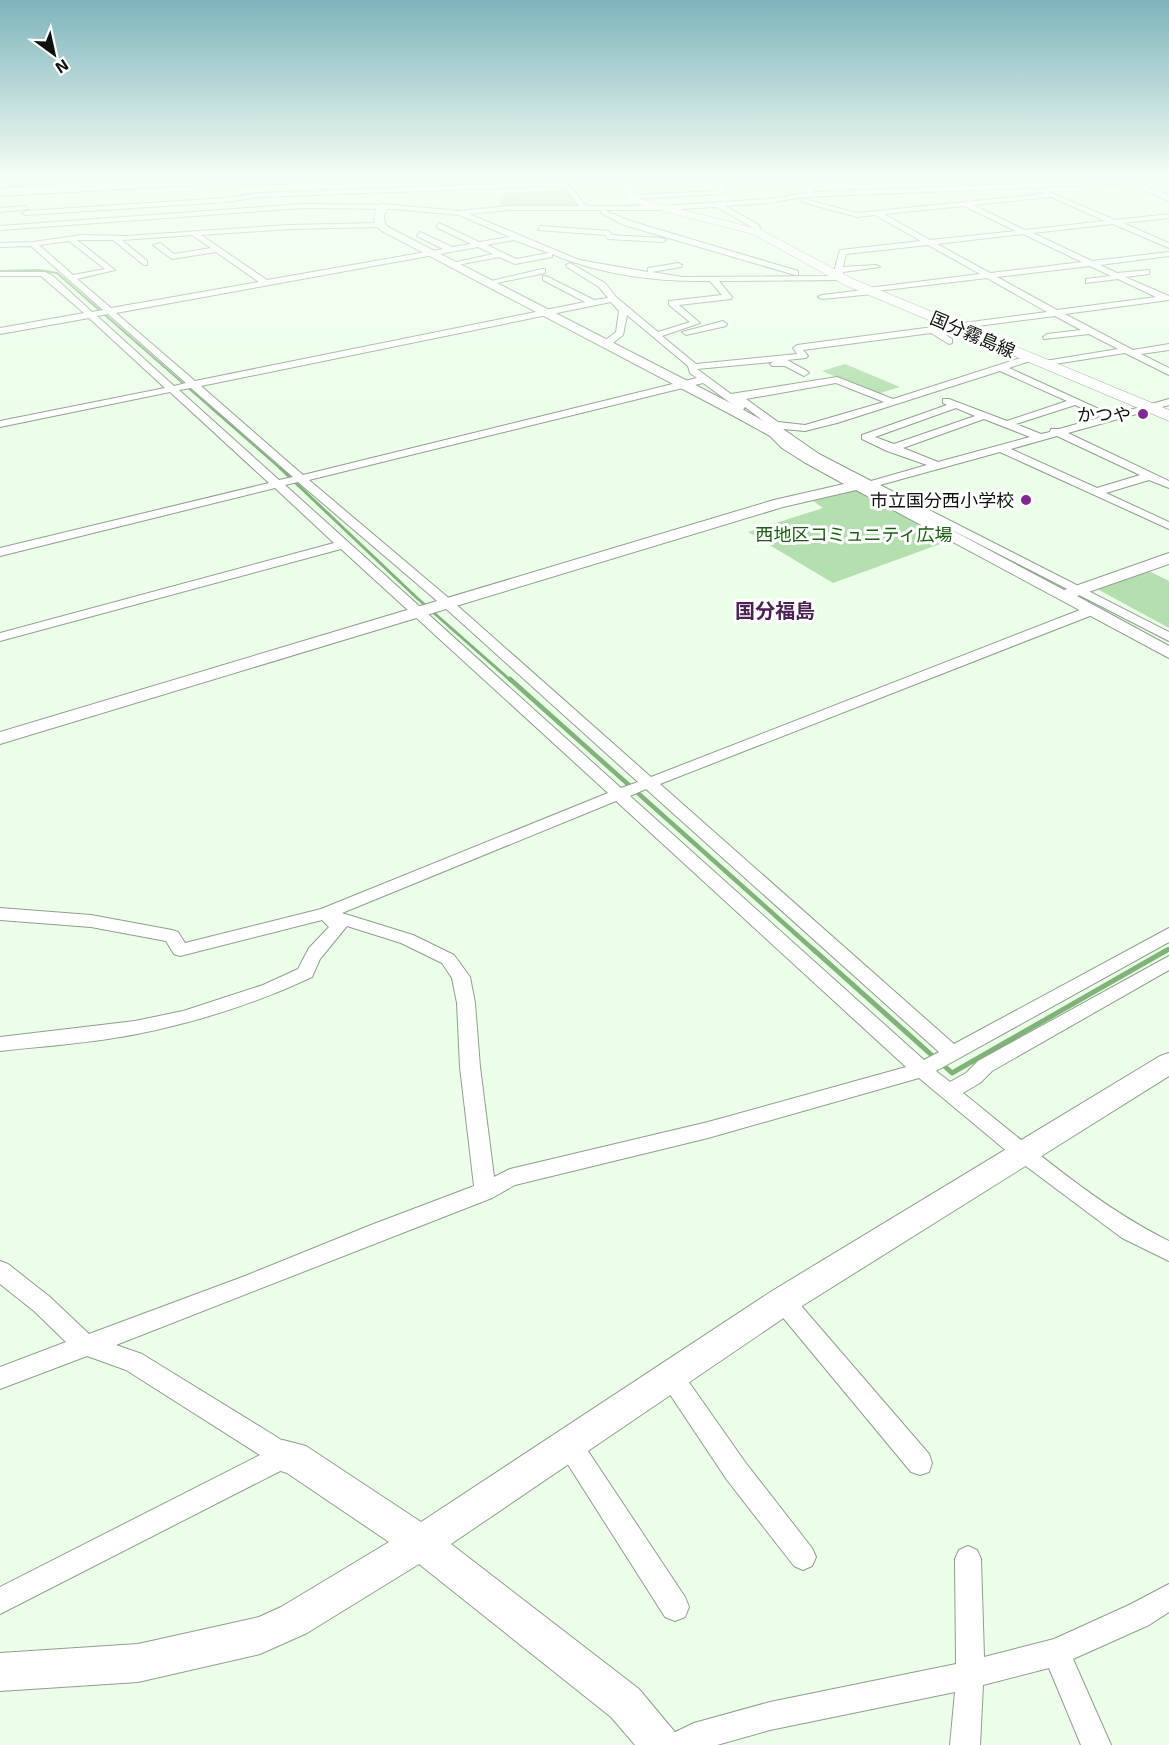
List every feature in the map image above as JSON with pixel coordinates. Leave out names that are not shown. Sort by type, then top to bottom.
[{"type":"main road","name":"国分霧島線","points":[[807,257],[874,293],[1169,416]]},
{"type":"street","points":[[49,257],[191,385],[444,604],[952,1053]]},
{"type":"street","points":[[73,277],[111,270],[95,257]]},
{"type":"street","points":[[138,257],[144,263]]},
{"type":"street","points":[[230,257],[266,283]]},
{"type":"street","points":[[0,331],[407,257]]},
{"type":"street","points":[[440,257],[681,384],[741,405],[758,398],[837,380],[893,402]]},
{"type":"street","points":[[452,264],[487,257]]},
{"type":"street","points":[[474,276],[521,266],[505,257]]},
{"type":"street","points":[[515,262],[537,257]]},
{"type":"street","points":[[557,257],[574,263],[682,279],[807,277],[876,267]]},
{"type":"street","points":[[563,257],[574,263],[602,285],[617,301],[699,372],[777,431],[787,445],[809,459],[864,484],[1070,593],[1169,637]]},
{"type":"street","points":[[744,257],[807,277]]},
{"type":"street","points":[[840,274],[842,257]]},
{"type":"street","points":[[957,257],[1054,312],[1169,372]]},
{"type":"street","points":[[1079,257],[1167,299]]},
{"type":"street","points":[[874,293],[938,281],[1139,257]]},
{"type":"street","points":[[639,273],[678,265]]},
{"type":"street","points":[[0,272],[62,268]]},
{"type":"street","points":[[0,272],[42,274],[50,278],[280,483],[418,612],[623,793],[922,1070],[1022,1152],[1130,1232],[1169,1252]]},
{"type":"street","points":[[1089,281],[1146,272]]},
{"type":"street","points":[[487,283],[544,275],[592,303]]},
{"type":"street","points":[[657,336],[696,323],[672,303],[728,297],[712,278]]},
{"type":"street","points":[[966,278],[978,285]]},
{"type":"street","points":[[938,281],[948,287]]},
{"type":"street","points":[[1124,290],[1142,288]]},
{"type":"street","points":[[822,297],[923,289]]},
{"type":"street","points":[[0,552],[681,384],[699,372],[803,356],[797,348],[1054,312],[1167,299]]},
{"type":"street","points":[[0,424],[543,312],[617,301]]},
{"type":"street","points":[[606,344],[620,333],[623,311],[617,301]]},
{"type":"street","points":[[657,336],[723,324]]},
{"type":"street","points":[[931,329],[949,341]]},
{"type":"street","points":[[1047,337],[1090,331]]},
{"type":"street","points":[[1045,364],[1126,351],[1131,353],[1169,347]]},
{"type":"street","points":[[777,431],[795,427],[805,428],[833,421],[1030,358]]},
{"type":"street","points":[[699,372],[787,363],[804,373]]},
{"type":"street","points":[[1000,368],[1109,417]]},
{"type":"street","points":[[924,392],[1037,436]]},
{"type":"street","points":[[1007,424],[1075,402]]},
{"type":"street","points":[[0,738],[779,503],[864,484],[1169,402]]},
{"type":"street","points":[[936,465],[891,449],[866,437],[956,405]]},
{"type":"street","points":[[779,414],[795,427]]},
{"type":"street","points":[[891,449],[984,416]]},
{"type":"street","points":[[1055,431],[1169,485]]},
{"type":"street","points":[[999,447],[1169,526]]},
{"type":"street","points":[[1096,492],[1150,476]]},
{"type":"street","points":[[0,637],[344,544]]},
{"type":"street","points":[[1070,593],[1169,558]]},
{"type":"street","points":[[1070,593],[1090,611],[1169,653]]},
{"type":"street","points":[[0,914],[91,921],[172,936],[180,950],[326,913],[623,793],[1090,611]]},
{"type":"street","points":[[0,1044],[135,1028],[184,1017],[269,990],[306,973],[310,957],[333,936],[339,927],[326,913]]},
{"type":"street","points":[[326,913],[407,939],[448,959],[461,977],[466,1003],[470,1067],[485,1192]]},
{"type":"street","points":[[0,1378],[84,1344],[236,1290],[414,1217],[485,1192],[510,1178],[708,1130],[922,1070],[1169,934]]},
{"type":"street","points":[[949,1092],[973,1078],[985,1066],[1169,962]]},
{"type":"street","points":[[0,1672],[138,1663],[260,1635],[294,1620],[421,1543],[783,1301],[1169,1063]]},
{"type":"street","points":[[0,1271],[42,1304],[84,1344],[134,1362],[283,1456],[294,1458],[421,1543],[625,1703],[660,1745]]},
{"type":"street","points":[[783,1301],[920,1463]]},
{"type":"street","points":[[671,1376],[736,1471],[803,1557]]},
{"type":"street","points":[[569,1444],[675,1607]]},
{"type":"street","points":[[0,1601],[283,1456]]},
{"type":"street","points":[[965,1745],[970,1675],[968,1559]]},
{"type":"street","points":[[679,1745],[694,1737],[770,1716],[970,1675],[1056,1652],[1139,1615],[1169,1597]]},
{"type":"street","points":[[1056,1652],[1096,1745]]},
{"type":"green space","points":[[845,364],[900,387],[877,394],[822,371]]},
{"type":"green space","name":"西地区コミュニティ広場","points":[[858,489],[951,540],[833,583],[748,532],[823,508],[812,500]]},
{"type":"green space","points":[[1141,567],[1169,581],[1169,628],[1090,585]]},
{"type":"waterway","points":[[0,271],[39,270],[57,273],[282,470]]},
{"type":"waterway","points":[[280,468],[417,598],[511,681]]},
{"type":"waterway","points":[[510,679],[816,952]]},
{"type":"waterway","points":[[1164,952],[1169,949]]},
{"type":"waterway","points":[[814,950],[935,1058]]},
{"type":"waterway","points":[[941,1063],[952,1073],[1167,950]]},
{"type":"place","name":"かつや","points":[[1143,414]]},
{"type":"place","name":"市立国分西小学校","points":[[1026,500]]},
{"type":"district","name":"国分福島","points":[[775,610]]}]
